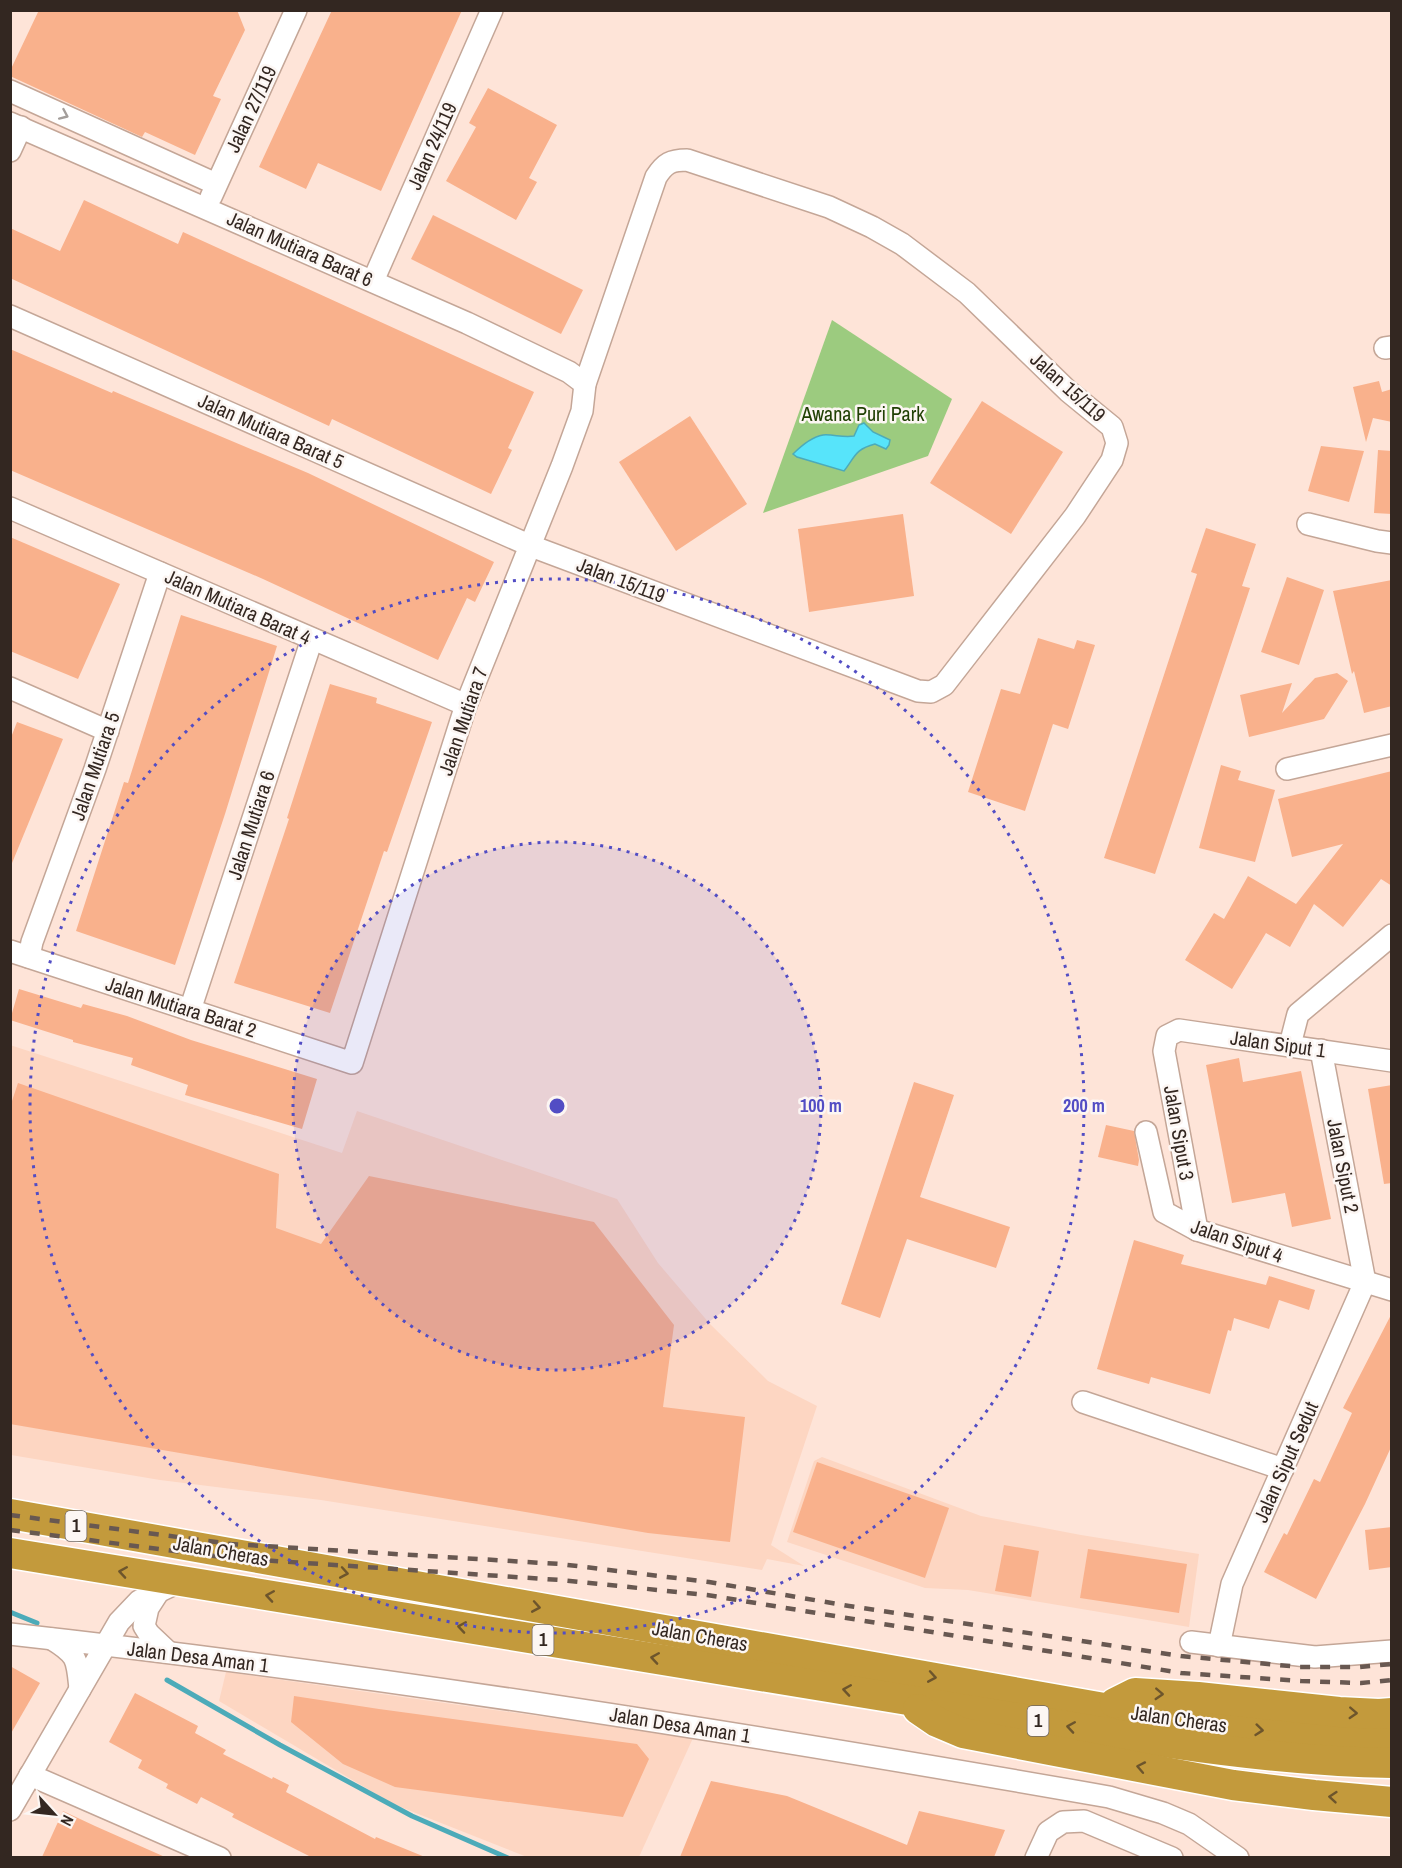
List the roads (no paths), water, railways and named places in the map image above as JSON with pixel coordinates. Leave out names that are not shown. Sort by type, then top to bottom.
[{"type":"highway","name":"Jalan Cheras","points":[[10,1514],[1104,1708],[1165,1730],[1256,1756],[1330,1762],[1392,1763]]},
{"type":"highway","name":"Jalan Cheras","points":[[10,1553],[170,1586],[905,1699],[1165,1730],[1249,1729],[1332,1738],[1392,1739]]},
{"type":"highway","points":[[1104,1708],[1135,1693],[1198,1696],[1339,1712],[1392,1713]]},
{"type":"highway","points":[[905,1699],[937,1722],[963,1733],[1233,1785],[1392,1802]]},
{"type":"street","name":"Jalan 24/119","points":[[373,281],[492,10]]},
{"type":"street","name":"Jalan 27/119","points":[[206,208],[294,11]]},
{"type":"street","points":[[10,91],[216,184]]},
{"type":"street","name":"Jalan Mutiara Barat 6","points":[[16,125],[467,322],[569,372],[585,384]]},
{"type":"street","points":[[10,151],[16,125]]},
{"type":"street","name":"Jalan 15/119","points":[[531,546],[918,691],[931,693],[944,685],[1075,516],[1112,460],[1117,443],[1112,427],[1068,391],[967,293],[902,244],[829,207],[687,160],[673,160],[663,165],[656,177],[585,384]]},
{"type":"street","name":"Jalan Mutiara Barat 5","points":[[10,316],[531,546]]},
{"type":"street","name":"Jalan Mutiara 7","points":[[352,1063],[466,705],[531,546],[582,411],[585,384]]},
{"type":"street","name":"Jalan Mutiara Barat 4","points":[[10,508],[466,705]]},
{"type":"street","points":[[1308,524],[1392,543]]},
{"type":"street","name":"Jalan Mutiara 5","points":[[20,954],[32,942],[108,731],[160,573]]},
{"type":"street","name":"Jalan Mutiara 6","points":[[190,1010],[312,639]]},
{"type":"street","points":[[10,688],[108,731]]},
{"type":"street","points":[[1287,769],[1392,745]]},
{"type":"street","points":[[1290,1045],[1298,1014],[1392,935]]},
{"type":"street","name":"Jalan Mutiara Barat 2","points":[[20,954],[352,1063]]},
{"type":"street","name":"Jalan Siput 1","points":[[1167,1036],[1179,1030],[1392,1060]]},
{"type":"street","name":"Jalan Siput 3","points":[[1167,1036],[1164,1051],[1197,1230]]},
{"type":"street","name":"Jalan Siput 2","points":[[1321,1050],[1365,1282]]},
{"type":"street","name":"Jalan Siput 4","points":[[1146,1132],[1164,1212],[1197,1230],[1392,1290]]},
{"type":"street","name":"Jalan Siput Sedut","points":[[1220,1646],[1232,1584],[1365,1282]]},
{"type":"street","points":[[1083,1402],[1283,1469]]},
{"type":"street","points":[[10,1810],[119,1622],[139,1601],[170,1586]]},
{"type":"street","points":[[167,1652],[144,1626],[148,1608],[170,1586]]},
{"type":"street","name":"Jalan Desa Aman 1","points":[[10,1634],[167,1652],[531,1701],[737,1733],[1109,1797],[1163,1813],[1189,1824],[1238,1857]]},
{"type":"street","points":[[52,1639],[69,1650],[74,1657],[78,1665],[80,1689]]},
{"type":"street","points":[[1191,1642],[1315,1657],[1392,1651]]},
{"type":"street","points":[[30,1775],[220,1857]]},
{"type":"street","points":[[1036,1857],[1048,1832],[1063,1822],[1084,1821],[1173,1857],[1189,1824]]},
{"type":"water","points":[[864,423],[873,432],[890,440],[889,445],[886,449],[875,444],[863,448],[844,471],[793,454],[806,442],[819,436],[854,436],[859,425]]},
{"type":"waterway","points":[[10,1612],[37,1623]]},
{"type":"waterway","points":[[167,1680],[280,1745],[412,1816],[508,1858]]},
{"type":"railway","points":[[10,1515],[231,1544],[560,1564],[709,1582],[849,1606],[1181,1656],[1300,1667],[1359,1667],[1392,1664]]},
{"type":"railway","points":[[10,1530],[230,1558],[560,1580],[707,1595],[1181,1673],[1361,1683],[1392,1680]]},
{"type":"park label","name":"Awana Puri Park","points":[[863,414]]}]
